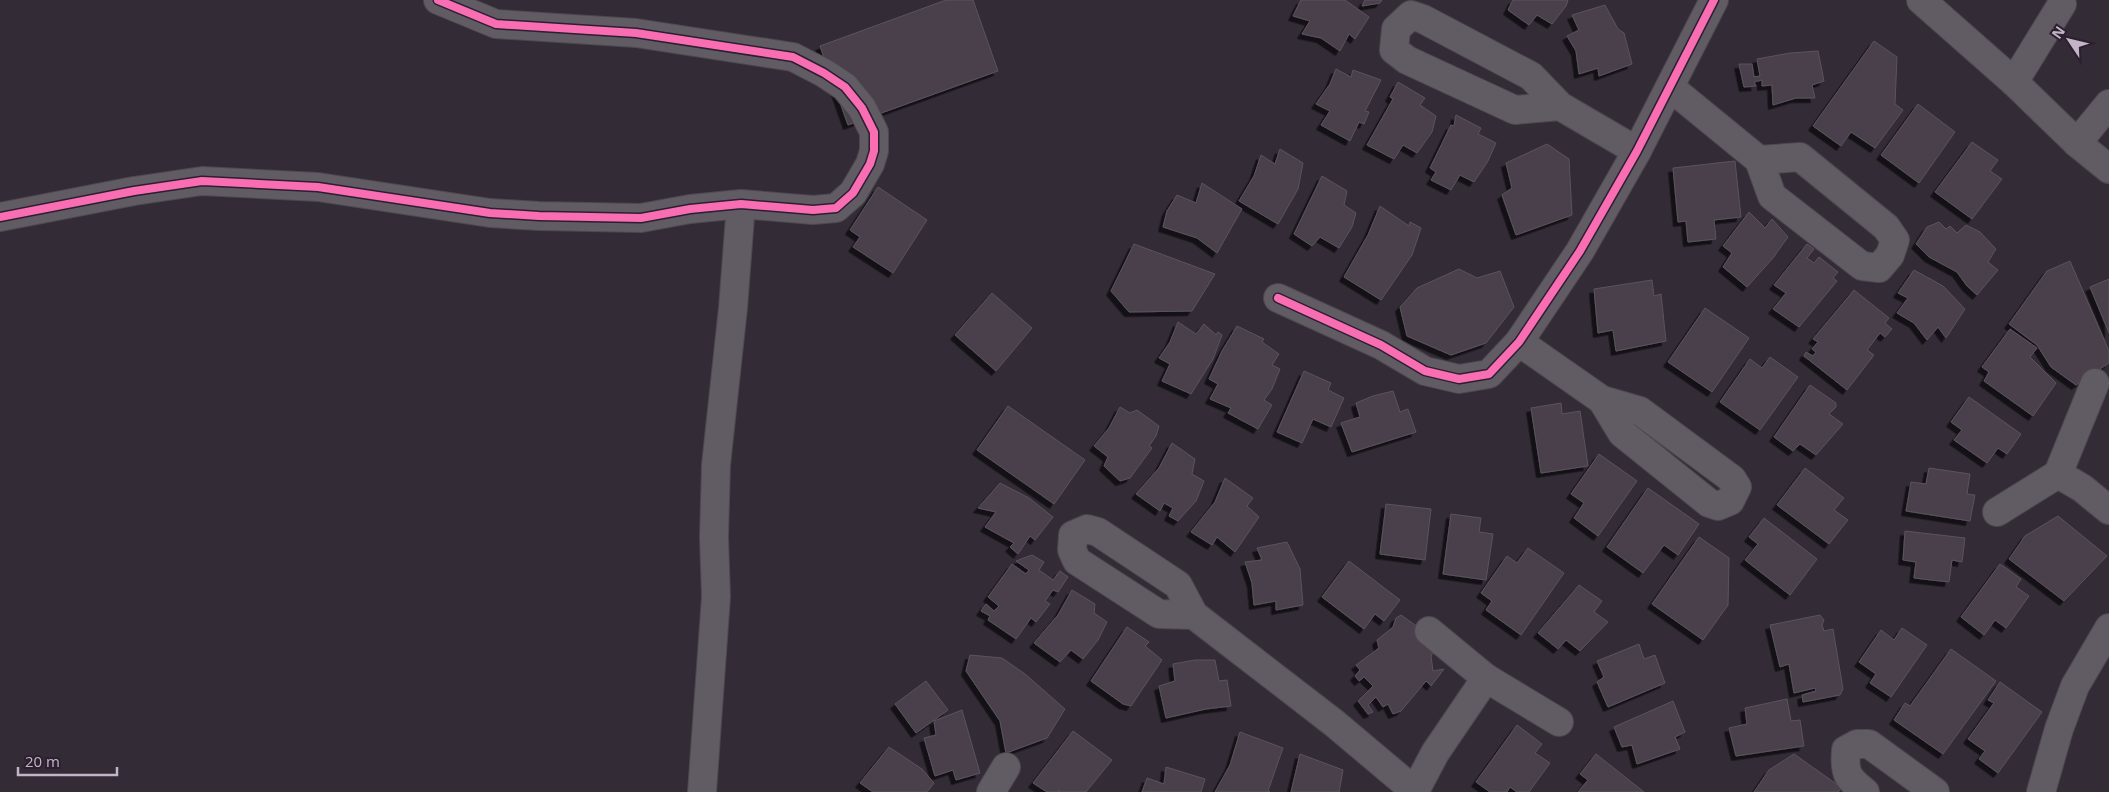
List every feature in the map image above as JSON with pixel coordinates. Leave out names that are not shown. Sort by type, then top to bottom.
[{"type":"street","points":[[0,216],[134,191],[202,181],[318,187],[490,213],[539,216],[641,218],[690,209],[741,204],[814,210],[836,208],[853,193],[870,164],[874,151],[874,132],[862,108],[845,87],[824,73],[793,57],[636,33],[496,24],[438,0]]},
{"type":"street","points":[[1278,298],[1381,345],[1425,371],[1459,379],[1489,374],[1519,342],[1580,251],[1671,88],[1714,0]]},
{"type":"street","points":[[1921,0],[2014,82],[2077,143],[2109,169]]},
{"type":"street","points":[[2014,82],[2062,4]]},
{"type":"street","points":[[1560,106],[1515,110],[1407,60],[1394,50],[1396,28],[1411,15],[1423,19],[1531,76],[1560,106],[1637,151]]},
{"type":"street","points":[[1671,88],[1759,160],[1772,196],[1862,266],[1879,268],[1890,255],[1895,240],[1886,227],[1800,157],[1759,160]]},
{"type":"street","points":[[2077,143],[2109,104]]},
{"type":"street","points":[[702,792],[716,597],[714,537],[716,465],[733,308],[741,204]]},
{"type":"street","points":[[1519,342],[1602,400],[1640,411],[1732,479],[1737,488],[1730,501],[1718,506],[1709,503],[1622,433],[1602,400]]},
{"type":"street","points":[[1997,512],[2058,474],[2095,383]]},
{"type":"street","points":[[2058,474],[2082,488],[2109,510]]},
{"type":"street","points":[[1194,615],[1334,723],[1416,792],[1436,753],[1486,678]]},
{"type":"street","points":[[2041,792],[2059,729],[2075,686],[2109,628]]},
{"type":"street","points":[[1429,631],[1486,678],[1559,722]]},
{"type":"street","points":[[1865,792],[1850,781],[1844,766],[1846,750],[1857,744],[1869,744],[1935,792]]},
{"type":"street","points":[[991,792],[1006,767]]},
{"type":"building","points":[[946,0],[973,0],[998,71],[848,125],[820,46]]},
{"type":"building","points":[[1301,0],[1345,0],[1369,17],[1355,39],[1349,34],[1340,51],[1321,38],[1302,34],[1310,21],[1293,16]]},
{"type":"building","points":[[1365,0],[1382,0],[1380,3],[1362,6]]},
{"type":"building","points":[[1513,0],[1568,0],[1566,6],[1552,24],[1537,15],[1529,25],[1508,10]]},
{"type":"building","points":[[1605,5],[1618,29],[1624,33],[1632,64],[1599,76],[1598,68],[1579,74],[1576,51],[1567,36],[1579,30],[1572,15]]},
{"type":"building","points":[[1874,41],[1897,57],[1895,104],[1903,110],[1875,148],[1851,132],[1841,146],[1813,126]]},
{"type":"building","points":[[1818,51],[1824,81],[1812,85],[1815,98],[1796,98],[1773,105],[1772,85],[1762,86],[1762,80],[1754,82],[1756,86],[1744,87],[1739,64],[1752,64],[1754,77],[1760,76],[1757,59],[1790,53]]},
{"type":"building","points":[[1336,69],[1351,77],[1353,70],[1381,80],[1365,111],[1369,112],[1364,124],[1359,122],[1350,141],[1321,125],[1330,111],[1316,104],[1330,84]]},
{"type":"building","points":[[1398,82],[1425,98],[1420,105],[1436,116],[1432,132],[1417,153],[1403,145],[1394,159],[1367,145],[1393,99],[1390,97]]},
{"type":"building","points":[[1918,104],[1955,132],[1919,183],[1881,155]]},
{"type":"building","points":[[1456,115],[1481,128],[1478,134],[1496,143],[1488,161],[1474,182],[1460,175],[1451,190],[1431,180],[1436,172],[1430,168],[1451,125],[1454,126]]},
{"type":"building","points":[[1972,142],[1998,160],[1990,171],[2002,179],[1972,219],[1935,192]]},
{"type":"building","points":[[1547,144],[1569,159],[1572,215],[1516,235],[1502,195],[1512,188],[1506,163]]},
{"type":"building","points":[[1280,149],[1303,163],[1298,189],[1278,224],[1239,201],[1254,176],[1261,155],[1275,164]]},
{"type":"building","points":[[1735,161],[1741,217],[1714,220],[1716,239],[1688,242],[1686,221],[1678,222],[1673,168]]},
{"type":"building","points":[[1322,176],[1347,191],[1344,205],[1356,213],[1352,227],[1339,248],[1320,237],[1312,246],[1294,234]]},
{"type":"building","points":[[1202,183],[1242,209],[1217,253],[1197,238],[1163,227],[1167,211],[1177,195],[1196,203]]},
{"type":"building","points":[[878,187],[927,220],[893,273],[853,247],[860,237],[850,230]]},
{"type":"building","points":[[1380,206],[1409,226],[1410,222],[1421,228],[1412,255],[1381,300],[1344,277],[1368,235]]},
{"type":"building","points":[[1749,212],[1765,228],[1772,219],[1788,237],[1773,258],[1747,287],[1723,267],[1732,253],[1723,246]]},
{"type":"building","points":[[1939,222],[1946,229],[1950,226],[1957,233],[1966,225],[1980,232],[1996,249],[1988,262],[1998,270],[1977,295],[1967,286],[1957,272],[1929,257],[1916,244],[1927,227]]},
{"type":"building","points":[[1134,244],[1215,274],[1192,311],[1129,312],[1111,291]]},
{"type":"building","points":[[1807,244],[1814,249],[1807,258],[1814,263],[1819,257],[1838,272],[1833,278],[1837,281],[1799,327],[1773,309],[1786,293],[1774,285]]},
{"type":"building","points":[[2070,261],[2109,351],[2109,363],[2076,385],[2051,367],[2037,345],[2009,324],[2047,271]]},
{"type":"building","points":[[1459,269],[1477,278],[1500,271],[1514,307],[1486,343],[1451,355],[1407,336],[1400,307],[1417,288]]},
{"type":"building","points":[[1914,270],[1943,286],[1965,309],[1946,338],[1938,327],[1927,340],[1914,323],[1897,313],[1908,298],[1898,293]]},
{"type":"building","points":[[2109,279],[2109,333],[2090,287]]},
{"type":"building","points":[[1652,280],[1654,296],[1661,294],[1666,341],[1616,351],[1613,330],[1598,333],[1594,289]]},
{"type":"building","points":[[1854,290],[1889,318],[1885,323],[1892,329],[1885,337],[1880,333],[1867,350],[1874,355],[1847,390],[1804,356],[1806,352],[1813,356],[1816,352],[1812,349],[1818,342],[1813,339]]},
{"type":"building","points":[[992,293],[1032,328],[996,371],[955,335]]},
{"type":"building","points":[[1705,308],[1749,338],[1712,392],[1668,362]]},
{"type":"building","points":[[1178,322],[1196,334],[1204,324],[1216,335],[1218,332],[1222,335],[1213,359],[1191,394],[1162,381],[1170,364],[1159,358],[1170,342]]},
{"type":"building","points":[[1237,326],[1264,339],[1262,342],[1279,354],[1272,365],[1280,369],[1272,389],[1264,400],[1272,405],[1258,429],[1228,413],[1231,408],[1210,399],[1218,384],[1209,379],[1222,351]]},
{"type":"building","points":[[2010,329],[2037,348],[2030,357],[2056,383],[2033,416],[1984,381],[1989,372],[1982,367]]},
{"type":"building","points":[[1770,357],[1798,377],[1760,430],[1720,402],[1750,359],[1762,368]]},
{"type":"building","points":[[1304,371],[1331,383],[1328,390],[1344,398],[1331,427],[1313,419],[1302,443],[1277,432]]},
{"type":"building","points":[[1810,385],[1836,403],[1836,407],[1829,414],[1843,424],[1816,455],[1800,444],[1793,451],[1774,437]]},
{"type":"building","points":[[1393,391],[1400,412],[1408,409],[1416,432],[1352,452],[1341,423],[1360,417],[1356,403]]},
{"type":"building","points":[[1969,397],[2021,434],[2007,454],[1998,448],[1987,463],[1954,440],[1962,430],[1951,422]]},
{"type":"building","points":[[1561,403],[1562,414],[1580,411],[1588,466],[1541,473],[1531,408]]},
{"type":"building","points":[[1008,406],[1085,460],[1054,504],[977,450]]},
{"type":"building","points":[[1120,407],[1130,413],[1137,410],[1159,426],[1156,436],[1149,446],[1152,448],[1130,478],[1120,481],[1104,466],[1108,457],[1094,446],[1109,428]]},
{"type":"building","points":[[1172,443],[1195,459],[1192,474],[1204,481],[1196,501],[1178,521],[1169,516],[1173,508],[1164,503],[1160,511],[1136,494],[1159,468]]},
{"type":"building","points":[[1599,454],[1637,481],[1598,536],[1574,518],[1584,503],[1571,494]]},
{"type":"building","points":[[1805,468],[1844,498],[1834,510],[1848,520],[1829,544],[1777,505]]},
{"type":"building","points":[[1929,468],[1970,474],[1967,494],[1975,495],[1970,521],[1906,511],[1911,482],[1926,484]]},
{"type":"building","points":[[1225,478],[1253,498],[1247,506],[1259,517],[1235,552],[1217,537],[1212,545],[1191,532],[1215,502]]},
{"type":"building","points":[[1000,483],[1029,498],[1053,517],[1035,540],[1030,536],[1018,554],[1010,547],[1014,543],[985,527],[996,512],[978,508]]},
{"type":"building","points":[[1648,488],[1699,524],[1678,555],[1664,545],[1643,573],[1607,547]]},
{"type":"building","points":[[1386,504],[1431,509],[1425,560],[1380,554]]},
{"type":"building","points":[[1451,514],[1481,518],[1479,532],[1493,534],[1486,580],[1443,574]]},
{"type":"building","points":[[2058,516],[2107,556],[2064,601],[2009,559],[2025,536]]},
{"type":"building","points":[[1764,518],[1817,559],[1790,595],[1745,560],[1758,544],[1749,537]]},
{"type":"building","points":[[1905,531],[1965,538],[1962,562],[1952,560],[1949,582],[1914,578],[1916,562],[1903,560]]},
{"type":"building","points":[[1699,537],[1729,558],[1728,605],[1703,640],[1652,604]]},
{"type":"building","points":[[1287,542],[1300,569],[1303,605],[1276,610],[1276,601],[1254,605],[1252,583],[1245,562],[1262,560],[1257,548]]},
{"type":"building","points":[[1528,548],[1564,573],[1521,635],[1486,610],[1492,601],[1481,593],[1507,556],[1517,563]]},
{"type":"building","points":[[1032,555],[1044,562],[1039,570],[1053,580],[1060,571],[1068,577],[1058,592],[1053,590],[1045,601],[1050,604],[1036,622],[1031,618],[1016,639],[988,620],[990,616],[981,611],[986,604],[994,611],[999,606],[988,597],[1012,564],[1026,574],[1029,570],[1016,561]]},
{"type":"building","points":[[1349,561],[1400,600],[1384,621],[1375,614],[1364,629],[1322,597]]},
{"type":"building","points":[[2000,564],[2021,579],[2016,587],[2029,596],[2006,628],[1995,620],[1984,635],[1961,617]]},
{"type":"building","points":[[1579,585],[1602,601],[1594,612],[1608,622],[1580,651],[1566,640],[1558,649],[1538,633]]},
{"type":"building","points":[[1072,590],[1095,604],[1094,613],[1107,622],[1098,640],[1083,659],[1071,650],[1060,662],[1034,643],[1058,615]]},
{"type":"building","points":[[1401,615],[1439,642],[1431,656],[1433,671],[1444,669],[1431,686],[1426,681],[1401,711],[1393,714],[1388,704],[1383,707],[1376,697],[1368,705],[1373,712],[1368,714],[1358,701],[1373,686],[1364,677],[1359,681],[1355,676],[1360,670],[1356,665],[1379,648],[1377,640],[1393,627],[1396,618]]},
{"type":"building","points":[[1820,615],[1824,620],[1822,625],[1824,631],[1833,629],[1843,689],[1840,695],[1803,702],[1802,695],[1816,691],[1815,688],[1794,693],[1789,664],[1780,667],[1770,625]]},
{"type":"building","points":[[1127,627],[1149,642],[1145,646],[1162,660],[1131,706],[1123,704],[1091,681]]},
{"type":"building","points":[[1902,628],[1927,645],[1891,697],[1870,683],[1876,674],[1859,662],[1881,630],[1894,640]]},
{"type":"building","points":[[1639,644],[1644,659],[1655,655],[1665,683],[1608,707],[1597,682],[1604,677],[1597,661]]},
{"type":"building","points":[[1951,649],[1996,681],[1943,754],[1894,720],[1905,703],[1910,706]]},
{"type":"building","points":[[970,655],[1002,658],[1025,674],[1065,709],[1047,738],[1006,753],[1000,721],[966,671]]},
{"type":"building","points":[[1195,660],[1215,660],[1219,681],[1227,680],[1231,706],[1206,709],[1166,718],[1159,686],[1175,681],[1173,664]]},
{"type":"building","points":[[926,681],[948,710],[916,733],[895,704]]},
{"type":"building","points":[[2000,682],[2042,712],[1998,773],[1979,759],[1985,751],[1968,739],[1994,703],[1988,700]]},
{"type":"building","points":[[1787,699],[1791,721],[1800,720],[1804,746],[1736,756],[1729,728],[1747,724],[1745,708]]},
{"type":"building","points":[[1673,701],[1685,732],[1675,737],[1680,749],[1637,764],[1632,745],[1622,747],[1614,727]]},
{"type":"building","points":[[962,710],[980,773],[956,780],[953,770],[935,776],[924,738],[936,735],[934,721]]},
{"type":"building","points":[[1517,725],[1542,744],[1535,753],[1550,763],[1529,792],[1517,792],[1510,787],[1507,792],[1490,792],[1476,782]]},
{"type":"building","points":[[1073,731],[1112,760],[1086,792],[1060,792],[1059,790],[1058,792],[1047,792],[1033,783]]},
{"type":"building","points":[[1240,732],[1283,748],[1268,791],[1270,792],[1215,792],[1230,765]]},
{"type":"building","points":[[889,747],[922,769],[934,783],[927,792],[873,792],[860,783]]},
{"type":"building","points":[[1300,754],[1343,770],[1339,792],[1291,792]]},
{"type":"building","points":[[1596,754],[1644,792],[1578,792],[1588,780],[1580,774]]},
{"type":"building","points":[[1794,754],[1842,788],[1838,792],[1754,792],[1769,770]]},
{"type":"building","points":[[1166,767],[1205,779],[1201,792],[1142,792],[1147,778],[1164,784]]},
{"type":"cycle path","points":[[0,217],[134,191],[202,181],[318,187],[490,213],[539,216],[641,218],[690,209],[741,204],[813,210],[836,208],[853,193],[870,164],[874,151],[874,132],[862,108],[845,87],[824,73],[793,57],[636,33],[496,24],[438,0]]},
{"type":"cycle path","points":[[1278,298],[1381,345],[1425,371],[1459,379],[1489,374],[1519,342],[1580,251],[1637,151],[1714,0]]}]
